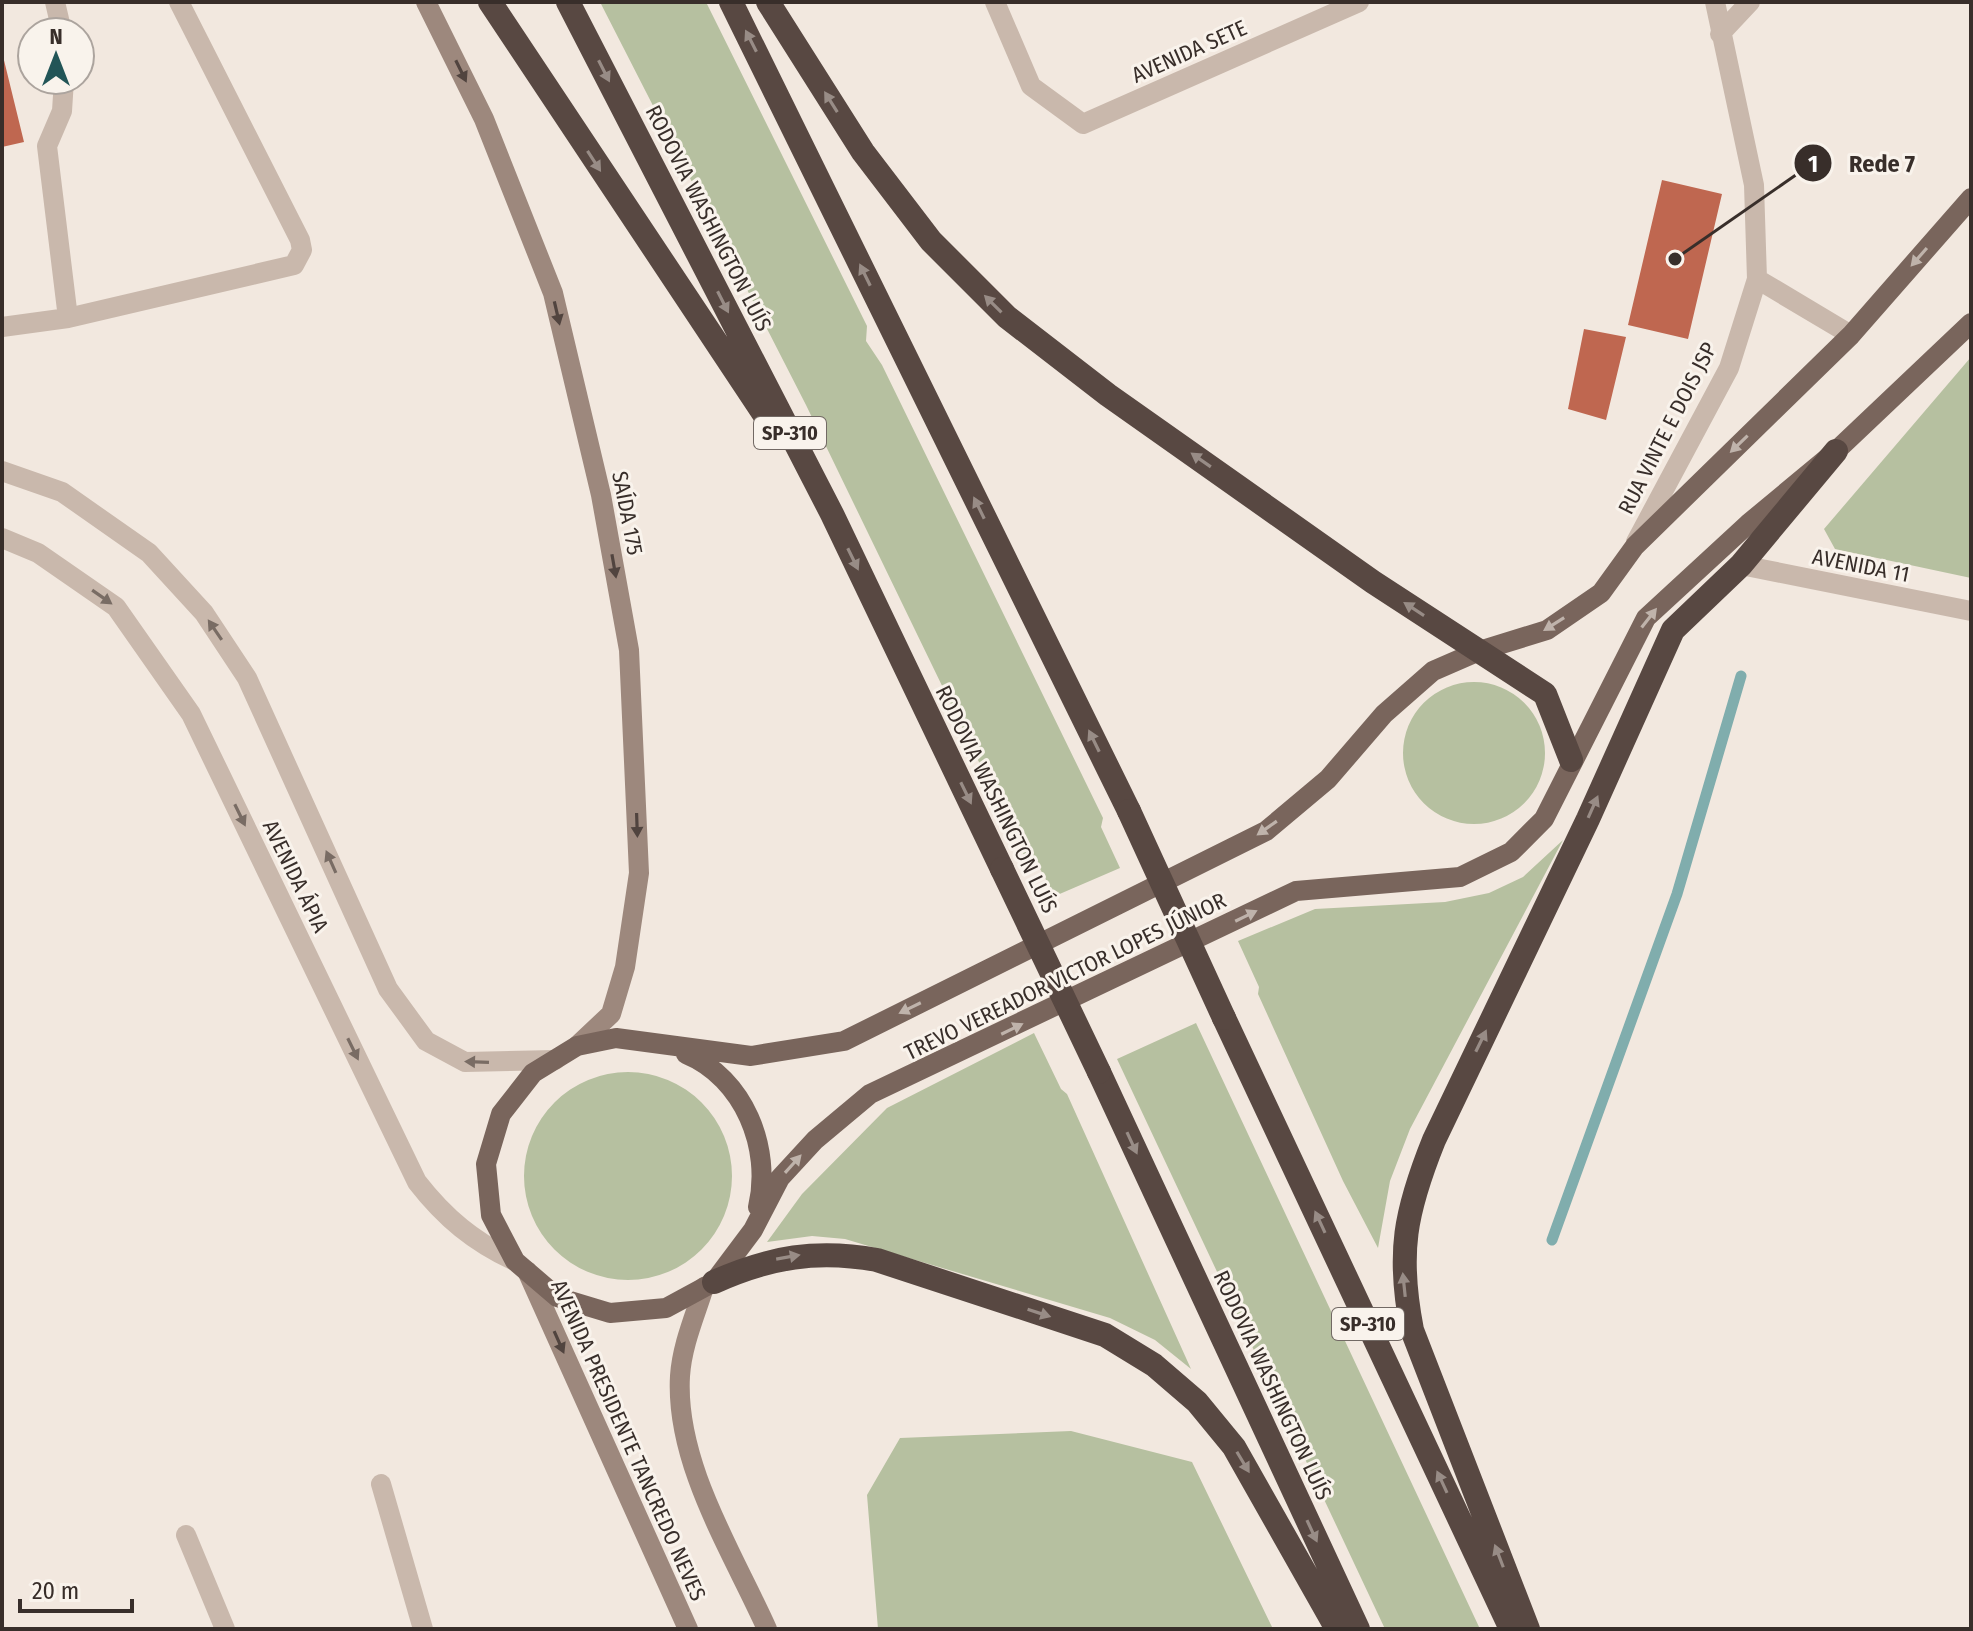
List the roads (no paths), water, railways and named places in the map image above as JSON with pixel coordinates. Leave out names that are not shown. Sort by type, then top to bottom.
[{"type":"highway","points":[[490,2],[832,514]]},
{"type":"highway","name":"RODOVIA WASHINGTON LUÍS","points":[[568,2],[832,514],[1099,1072],[1358,1629]]},
{"type":"highway","name":"SP-310","points":[[731,2],[1129,811],[1511,1629]]},
{"type":"highway","points":[[768,2],[863,152],[931,241],[1007,317],[1121,404],[1373,582],[1479,651],[1514,670],[1545,694],[1571,760]]},
{"type":"highway","points":[[1528,1629],[1412,1330],[1402,1282],[1405,1233],[1416,1185],[1434,1140],[1588,819],[1673,630],[1741,565],[1836,451]]},
{"type":"highway","points":[[709,1284],[777,1258],[811,1253],[844,1254],[877,1260],[1105,1335],[1154,1365],[1197,1402],[1234,1447],[1337,1629]]},
{"type":"main road","name":"SAÍDA 175","points":[[426,2],[484,119],[553,293],[601,495],[629,650],[639,873],[625,967],[611,1014],[577,1046]]},
{"type":"main road","name":"TREVO VEREADOR VICTOR LOPES JÚNIOR","points":[[1571,760],[1544,819],[1511,852],[1460,877],[1296,891],[870,1094],[815,1140],[780,1178],[753,1230],[709,1284],[666,1308],[610,1313],[557,1297],[521,1266],[491,1215],[486,1164],[501,1114],[533,1073],[577,1046],[616,1038],[656,1042],[700,1052],[751,1056],[844,1041],[1266,831],[1328,779],[1384,714],[1433,671],[1479,651],[1547,630],[1601,593],[1635,546],[1851,335],[1971,198]]},
{"type":"main road","points":[[1571,760],[1646,618],[1737,534],[1836,451],[1971,323]]},
{"type":"main road","name":"TREVO VEREADOR VICTOR LOPES JÚNIOR","points":[[656,1042],[701,1061],[736,1094],[758,1136],[764,1184],[753,1230]]},
{"type":"main road","name":"AVENIDA PRESIDENTE TANCREDO NEVES","points":[[521,1266],[688,1629]]},
{"type":"main road","points":[[709,1284],[685,1343],[680,1373],[683,1435],[692,1464],[767,1629]]},
{"type":"street","points":[[2,327],[68,318],[294,265],[302,250],[179,2]]},
{"type":"street","name":"AVENIDA SETE","points":[[995,2],[1031,86],[1083,124],[1359,2]]},
{"type":"street","name":"RUA VINTE E DOIS JSP","points":[[1635,546],[1729,368],[1757,279],[1754,185],[1715,2]]},
{"type":"street","points":[[1720,34],[1750,2]]},
{"type":"street","points":[[63,96],[62,111],[47,146],[68,318]]},
{"type":"street","points":[[1757,279],[1851,335]]},
{"type":"street","name":"AVENIDA ÁPIA","points":[[2,471],[62,492],[149,553],[204,613],[247,678],[388,989],[426,1041],[465,1062],[555,1060]]},
{"type":"street","name":"AVENIDA ÁPIA","points":[[2,538],[38,553],[116,607],[125,619],[191,714],[417,1182],[460,1229],[521,1266]]},
{"type":"street","name":"AVENIDA 11","points":[[1741,565],[1971,611]]},
{"type":"street","points":[[381,1484],[418,1621],[423,1629]]},
{"type":"street","points":[[186,1535],[225,1629]]},
{"type":"waterway","points":[[1552,1240],[1677,894],[1741,676]]},
{"type":"place","name":"Rede 7","points":[[1675,259]]}]
